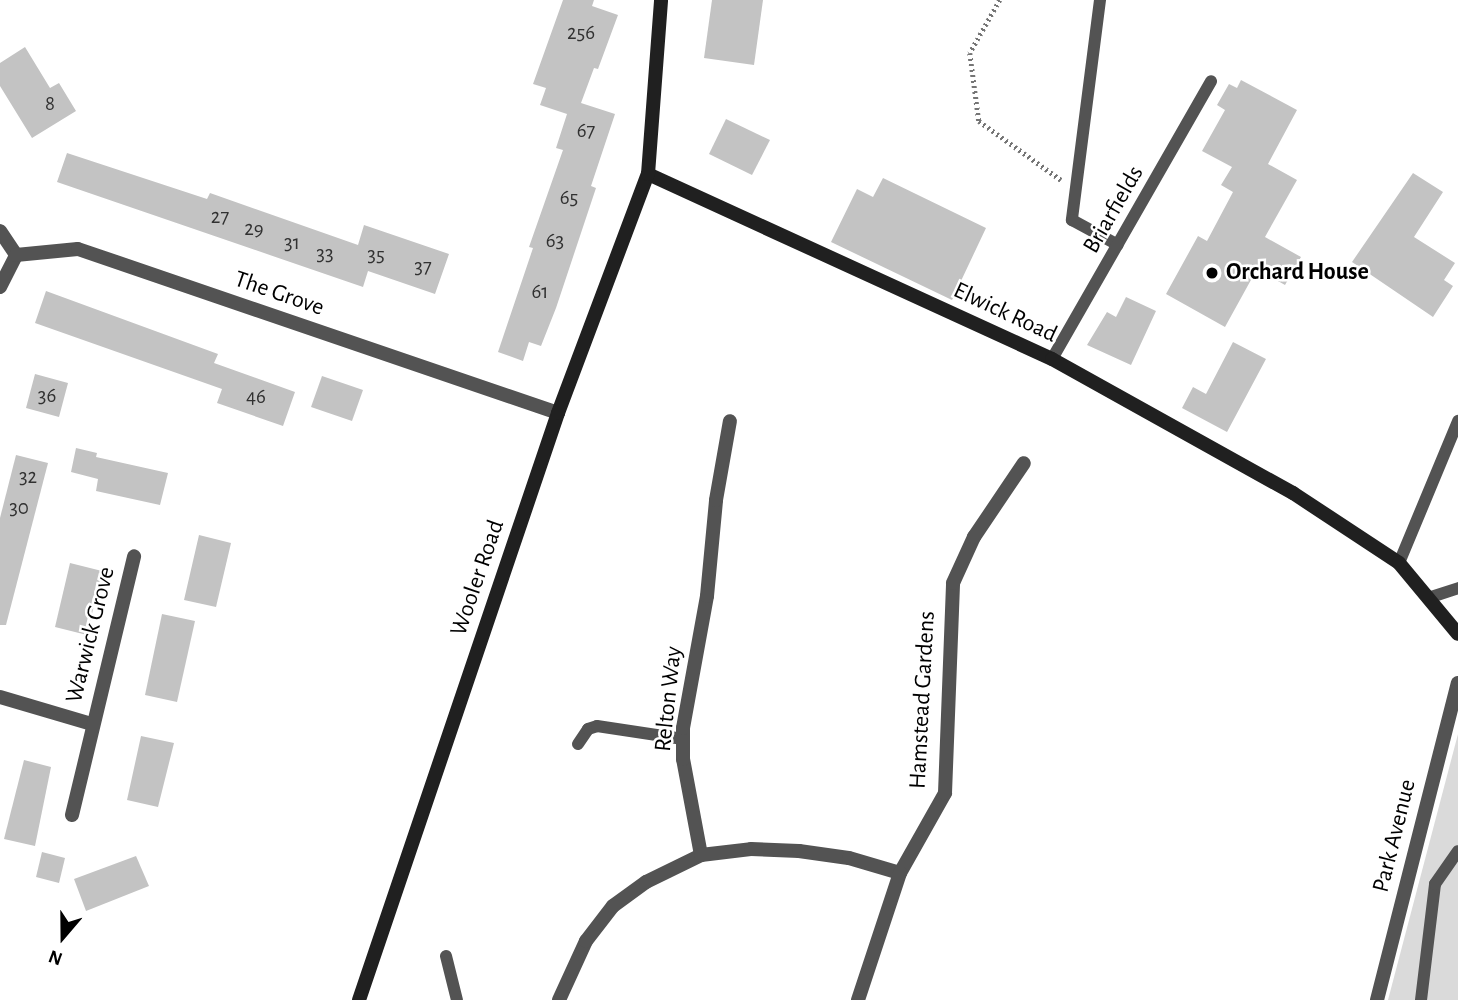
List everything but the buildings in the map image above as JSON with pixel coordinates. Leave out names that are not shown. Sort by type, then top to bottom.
[{"type":"street","points":[[648,174],[661,0]]},
{"type":"street","name":"Elwick Road","points":[[648,174],[1052,359],[1293,493],[1399,563],[1458,634]]},
{"type":"street","name":"Wooler Road","points":[[359,1000],[558,414],[648,174]]},
{"type":"street","points":[[0,231],[16,256],[0,287]]},
{"type":"street","name":"The Grove","points":[[16,256],[78,249],[558,414]]},
{"type":"street","name":"Relton Way","points":[[702,855],[688,791],[683,739],[690,680],[707,596],[716,500],[730,421]]},
{"type":"street","name":"Hamstead Gardens","points":[[900,873],[945,793],[953,583],[974,537],[1024,463]]},
{"type":"street","name":"Warwick Grove","points":[[72,815],[135,556]]},
{"type":"street","name":"Park Avenue","points":[[1377,1000],[1458,683]]},
{"type":"street","name":"Warwick Grove","points":[[0,697],[92,724]]},
{"type":"street","points":[[559,1000],[586,941],[613,906],[646,882],[702,855],[751,849],[799,851],[849,858],[900,873],[858,1000]]},
{"type":"lane","points":[[1100,0],[1072,220],[1118,245]]},
{"type":"lane","name":"Briarfields","points":[[1052,359],[1211,81]]},
{"type":"lane","points":[[1399,563],[1458,421]]},
{"type":"lane","points":[[1428,598],[1458,588]]},
{"type":"lane","points":[[578,744],[588,729],[597,726],[683,739]]},
{"type":"lane","points":[[1422,1000],[1435,884],[1458,850]]},
{"type":"lane","points":[[446,956],[457,1000]]},
{"type":"path","points":[[1000,0],[970,53],[979,121],[1076,191]]},
{"type":"shaded area","points":[[1458,734],[1458,1000],[1388,1000]]},
{"type":"place","name":"Orchard House","points":[[1212,273]]}]
